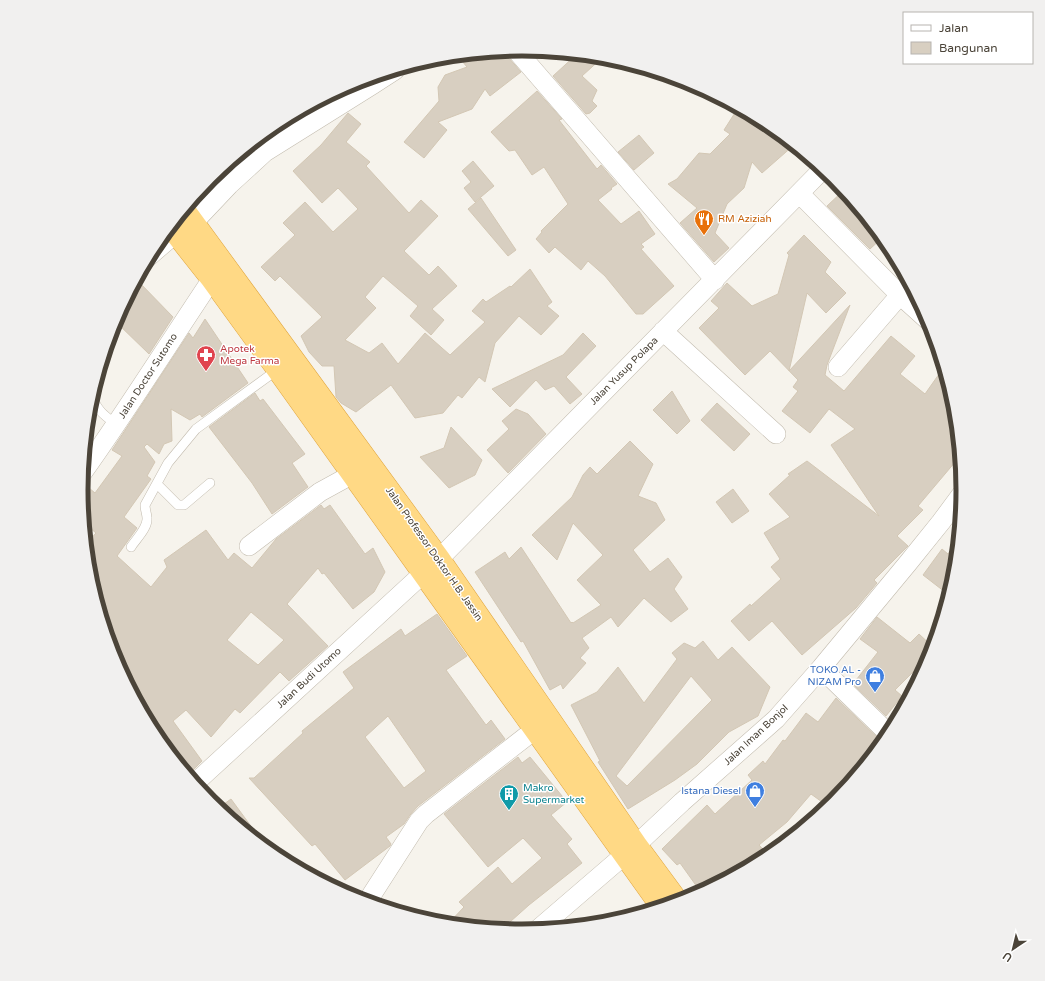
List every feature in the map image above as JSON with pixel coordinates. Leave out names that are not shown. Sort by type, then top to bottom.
[{"type":"highway","name":"Jalan Professor Doktor H.B. Jassin","points":[[182,224],[212,279],[281,364],[351,475],[431,566]]},
{"type":"highway","name":"Jalan Professor Doktor H.B. Jassin","points":[[182,224],[281,364],[431,566],[630,850],[659,903]]},
{"type":"highway","name":"Jalan Professor Doktor H.B. Jassin","points":[[630,850],[674,898]]},
{"type":"street","points":[[521,56],[715,280]]},
{"type":"street","points":[[182,224],[234,180],[264,152],[378,81]]},
{"type":"street","name":"Jalan Yusup Polapa","points":[[431,566],[819,173]]},
{"type":"street","points":[[800,194],[918,311]]},
{"type":"street","name":"Jalan Doctor Sutomo","points":[[89,464],[212,279]]},
{"type":"street","points":[[838,367],[900,295]]},
{"type":"street","points":[[663,331],[776,434]]},
{"type":"street","points":[[249,546],[320,492],[351,475]]},
{"type":"street","name":"Jalan Iman Bonjol","points":[[544,924],[630,850],[776,719],[821,668],[941,522],[957,500]]},
{"type":"street","name":"Jalan Budi Utomo","points":[[198,779],[431,566]]},
{"type":"street","points":[[821,668],[885,730]]},
{"type":"street","points":[[370,897],[419,821],[542,724]]},
{"type":"lane","points":[[167,241],[182,224]]},
{"type":"lane","points":[[131,547],[146,525],[147,518],[145,505],[168,462],[196,429],[281,364]]},
{"type":"lane","points":[[96,406],[100,412],[116,425]]},
{"type":"lane","points":[[156,484],[181,506],[210,483]]},
{"type":"building","points":[[508,57],[521,72],[490,96],[485,89],[472,109],[438,122],[447,130],[424,158],[404,142],[439,101],[438,87],[445,75],[467,67],[462,61],[480,59],[482,61],[486,58]]},
{"type":"building","points":[[571,59],[597,63],[582,76],[597,90],[592,101],[597,106],[590,113],[586,114],[553,76]]},
{"type":"building","points":[[537,91],[562,119],[559,120],[597,169],[601,165],[617,184],[598,200],[621,224],[639,211],[655,234],[641,244],[644,247],[641,249],[674,286],[643,314],[636,314],[605,276],[588,261],[581,270],[555,247],[549,253],[536,239],[542,232],[541,231],[568,204],[544,167],[532,175],[515,150],[509,151],[491,132]]},
{"type":"building","points":[[736,112],[764,129],[790,148],[762,173],[752,162],[744,188],[727,204],[715,233],[729,248],[714,262],[680,223],[697,208],[668,184],[677,179],[699,153],[710,154],[730,134],[724,130]]},
{"type":"building","points":[[348,113],[361,124],[346,142],[370,162],[366,166],[409,213],[421,200],[438,216],[404,251],[429,275],[438,266],[457,286],[432,309],[444,320],[431,335],[410,316],[418,306],[383,276],[365,297],[376,308],[345,340],[369,353],[382,343],[398,364],[425,333],[450,355],[485,322],[472,311],[483,299],[486,302],[510,286],[511,287],[530,269],[552,302],[547,306],[559,316],[541,335],[519,316],[495,343],[485,382],[479,377],[462,398],[458,395],[443,413],[415,418],[391,385],[356,412],[341,403],[336,397],[334,366],[322,366],[309,352],[301,336],[322,317],[280,276],[275,281],[261,267],[295,235],[283,223],[305,202],[333,232],[358,209],[338,188],[322,203],[293,171],[321,145]]},
{"type":"building","points":[[639,135],[654,153],[634,170],[618,152]]},
{"type":"building","points":[[473,161],[494,186],[475,202],[464,188],[471,182],[462,171]]},
{"type":"building","points":[[840,194],[878,241],[870,249],[827,206]]},
{"type":"building","points":[[481,198],[516,250],[508,256],[468,209]]},
{"type":"building","points":[[804,235],[831,262],[825,272],[846,293],[826,313],[807,293],[789,371],[770,351],[745,375],[699,328],[719,308],[711,301],[727,283],[752,306],[778,294],[789,255],[787,253]]},
{"type":"building","points":[[140,284],[173,317],[149,354],[120,326]]},
{"type":"building","points":[[850,305],[827,365],[825,375],[844,391],[891,336],[915,356],[900,374],[925,394],[940,372],[949,406],[956,461],[918,506],[923,510],[897,536],[908,546],[874,580],[877,583],[856,608],[802,655],[772,621],[749,641],[731,621],[750,604],[751,606],[781,579],[771,567],[780,559],[764,533],[790,517],[769,494],[790,475],[788,474],[807,461],[879,516],[831,445],[855,429],[829,409],[810,433],[782,411],[798,391],[793,387],[798,380],[789,371]]},
{"type":"building","points":[[205,319],[248,383],[202,417],[200,414],[190,420],[171,409],[172,441],[164,444],[159,454],[147,444],[144,447],[155,462],[147,476],[151,479],[124,517],[137,528],[117,556],[151,587],[167,567],[164,560],[206,530],[228,560],[234,553],[252,568],[276,539],[321,505],[324,509],[330,505],[365,554],[373,548],[385,572],[374,592],[353,609],[324,573],[322,574],[318,568],[287,604],[328,646],[289,681],[280,672],[240,713],[235,709],[211,737],[186,710],[173,721],[202,761],[192,772],[161,732],[146,708],[121,657],[111,630],[96,575],[91,538],[96,533],[90,528],[88,490],[88,487],[95,493],[122,456],[112,450],[189,333],[193,338]],"holes":[[[251,612],[284,640],[258,665],[227,640]]]},
{"type":"building","points":[[583,333],[596,346],[566,377],[582,394],[570,404],[554,386],[545,390],[536,380],[510,407],[492,389],[563,355]]},
{"type":"building","points":[[672,391],[690,421],[677,434],[653,410]]},
{"type":"building","points":[[255,393],[260,401],[263,399],[305,454],[292,463],[308,487],[272,514],[252,483],[209,427]]},
{"type":"building","points":[[717,403],[750,434],[734,451],[701,420]]},
{"type":"building","points":[[516,409],[528,414],[546,434],[508,473],[487,450],[509,429],[502,421]]},
{"type":"building","points":[[451,427],[482,460],[475,475],[449,488],[420,457],[444,448]]},
{"type":"building","points":[[630,441],[653,464],[638,496],[656,503],[665,520],[633,550],[650,572],[668,558],[682,577],[674,589],[688,609],[671,622],[644,598],[618,627],[611,617],[582,638],[589,648],[580,658],[586,663],[563,689],[561,684],[550,690],[523,641],[521,642],[475,572],[505,552],[509,559],[521,547],[571,623],[601,605],[577,580],[603,555],[573,523],[557,560],[532,535],[572,497],[583,475],[590,467],[597,474]]},
{"type":"building","points":[[733,489],[749,511],[732,523],[716,502]]},
{"type":"building","points":[[953,547],[945,592],[923,575],[942,549],[948,554]]},
{"type":"building","points":[[437,614],[467,656],[446,670],[486,725],[491,720],[505,739],[418,806],[404,824],[386,837],[391,844],[390,846],[345,880],[315,844],[312,846],[249,778],[254,778],[303,733],[302,731],[354,688],[343,672],[401,629],[405,636]],"holes":[[[388,716],[426,771],[404,788],[365,737]]]},
{"type":"building","points":[[877,617],[910,643],[919,634],[929,643],[918,670],[916,669],[895,690],[902,696],[886,716],[853,684],[878,652],[860,639]]},
{"type":"building","points":[[703,641],[718,660],[732,647],[770,687],[758,716],[729,732],[697,764],[675,780],[628,809],[598,762],[600,761],[571,705],[597,692],[618,667],[644,703],[677,659],[672,653],[684,643],[695,648]],"holes":[[[691,676],[712,700],[627,786],[616,776]]]},
{"type":"building","points":[[836,698],[879,739],[849,777],[824,803],[811,794],[787,822],[759,845],[765,851],[740,867],[735,870],[733,868],[718,878],[698,888],[680,863],[677,865],[662,849],[707,805],[715,814],[752,780],[748,775],[763,761],[765,764],[806,713],[818,722]]},
{"type":"building","points":[[518,757],[522,763],[530,757],[567,802],[551,815],[572,839],[567,844],[582,863],[507,924],[453,919],[464,907],[459,902],[498,867],[512,884],[542,858],[523,838],[488,867],[444,814]]},
{"type":"building","points":[[231,799],[256,833],[236,817],[223,805]]},
{"type":"place","name":"RM Aziziah","points":[[704,236]]},
{"type":"place","name":"Apotek Mega Farma","points":[[206,372]]},
{"type":"place","name":"TOKO AL - NIZAM Pro","points":[[875,693]]},
{"type":"place","name":"Istana Diesel","points":[[755,808]]},
{"type":"place","name":"Makro Supermarket","points":[[509,811]]}]
